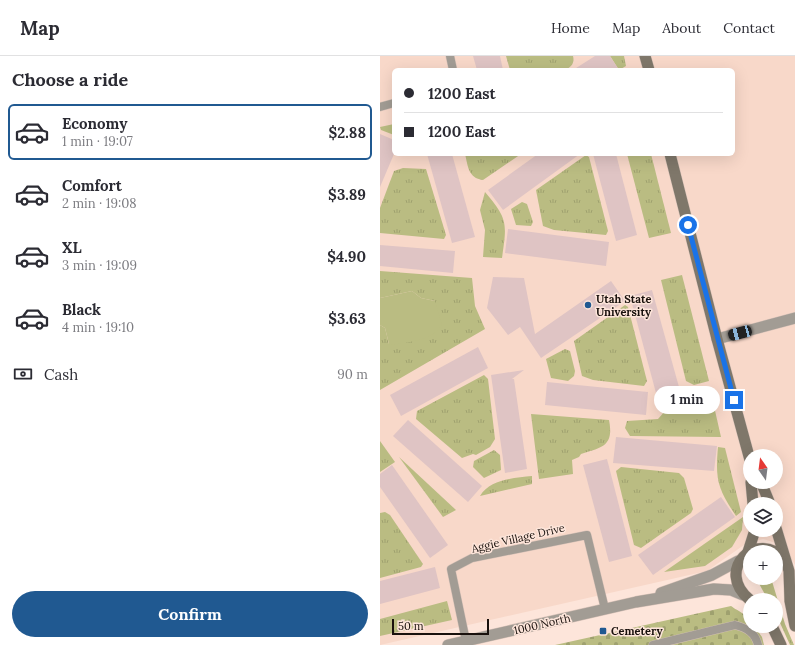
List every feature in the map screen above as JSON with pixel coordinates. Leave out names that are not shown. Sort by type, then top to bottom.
[{"type":"main road","points":[[645,56],[648,68]]},
{"type":"main road","points":[[671,156],[717,340],[747,449]]},
{"type":"main road","points":[[779,537],[789,571],[790,601],[795,626]]},
{"type":"main road","points":[[743,556],[738,561],[735,571],[736,579],[745,593]]},
{"type":"main road","points":[[775,633],[781,645]]},
{"type":"street","points":[[717,340],[795,318]]},
{"type":"street","name":"1000 North","points":[[636,602],[712,575],[738,561]]},
{"type":"street","name":"1000 North","points":[[448,645],[636,602],[714,589],[731,590],[743,595]]},
{"type":"lane","points":[[450,56],[453,68]]},
{"type":"lane","points":[[380,107],[392,104]]},
{"type":"lane","name":"Aggie Village Drive","points":[[466,641],[451,570],[472,558],[588,535],[605,609]]},
{"type":"lane","points":[[653,645],[734,626],[746,628],[756,639],[758,645]]},
{"type":"shaded area","name":"Utah State University","points":[[380,56],[795,56],[795,565],[783,548],[783,545],[763,539],[743,546],[707,571],[380,645]]},
{"type":"green space","points":[[506,56],[573,56],[572,65],[569,68],[509,68]]},
{"type":"green space","points":[[610,56],[624,56],[626,66],[618,68]]},
{"type":"green space","points":[[392,124],[392,134],[381,130],[380,127]]},
{"type":"green space","points":[[465,156],[518,156],[483,180],[474,177],[468,167]]},
{"type":"green space","points":[[585,156],[588,156],[608,231],[606,235],[554,230],[543,226],[536,190]]},
{"type":"green space","points":[[628,156],[652,156],[671,233],[649,238]]},
{"type":"green space","points":[[403,168],[426,169],[446,235],[444,239],[380,233],[380,208],[394,171]]},
{"type":"green space","points":[[485,192],[493,201],[504,222],[505,237],[502,258],[483,257],[485,230],[480,210]]},
{"type":"green space","points":[[522,202],[527,204],[533,222],[531,226],[516,225],[511,209]]},
{"type":"green space","points":[[380,271],[472,278],[475,306],[485,329],[380,390],[380,325],[385,328],[389,344],[435,301],[421,298],[412,291],[380,298]]},
{"type":"green space","points":[[682,275],[709,381],[694,385],[686,381],[661,280]]},
{"type":"green space","points":[[412,291],[421,298],[435,301],[442,325],[438,330],[426,338],[405,343],[389,344],[385,328],[380,325],[380,298]]},
{"type":"green space","points":[[625,305],[628,307],[647,381],[644,386],[593,380],[582,376],[574,341]]},
{"type":"green space","points":[[565,349],[570,351],[575,371],[574,376],[568,381],[551,378],[546,359]]},
{"type":"green space","points":[[484,375],[488,379],[495,439],[490,447],[476,455],[473,454],[462,458],[416,419],[417,411]]},
{"type":"green space","points":[[711,393],[721,437],[630,436],[625,428],[627,421],[658,419],[672,403]]},
{"type":"green space","points":[[531,414],[609,420],[610,435],[605,444],[601,447],[581,454],[579,457],[572,460],[573,474],[539,479]]},
{"type":"green space","points":[[380,441],[395,462],[380,472]]},
{"type":"green space","points":[[718,447],[725,448],[741,512],[736,516],[725,498],[719,484],[717,468]]},
{"type":"green space","points":[[494,450],[500,455],[501,470],[484,478],[473,467],[474,461]]},
{"type":"green space","points":[[399,457],[456,510],[443,517]]},
{"type":"green space","points":[[621,467],[679,473],[684,478],[693,509],[691,513],[641,548],[634,545],[616,471]]},
{"type":"green space","points":[[532,476],[532,484],[480,496],[484,490],[503,480]]},
{"type":"green space","points":[[385,512],[390,515],[423,564],[421,567],[380,578],[380,513]]},
{"type":"green space","points":[[743,517],[742,530],[732,547],[705,566],[664,572]]},
{"type":"green space","points":[[760,585],[773,585],[776,593],[764,593]]},
{"type":"green space","points":[[447,601],[452,620],[380,636],[380,619]]},
{"type":"green space","points":[[731,606],[743,614],[743,633],[759,633],[764,645],[555,645]]},
{"type":"green space","points":[[783,617],[794,645],[790,645],[783,630]]},
{"type":"building","points":[[473,56],[500,56],[503,68],[476,68]]},
{"type":"building","points":[[595,56],[610,56],[618,68],[576,68]]},
{"type":"building","points":[[380,134],[392,139],[393,156],[380,187]]},
{"type":"building","points":[[428,156],[453,156],[475,237],[452,243]]},
{"type":"building","points":[[535,156],[577,156],[503,210],[488,190]]},
{"type":"building","points":[[594,156],[617,156],[637,235],[616,241]]},
{"type":"building","points":[[508,229],[609,242],[606,266],[505,253]]},
{"type":"building","points":[[380,245],[455,251],[453,273],[380,266]]},
{"type":"building","points":[[493,277],[524,278],[535,334],[611,281],[625,301],[541,358],[520,327],[508,335],[487,308]]},
{"type":"building","points":[[652,290],[679,387],[656,393],[630,296]]},
{"type":"building","points":[[478,347],[488,368],[401,416],[390,395]]},
{"type":"building","points":[[524,370],[512,379],[514,379],[527,469],[505,473],[491,375]]},
{"type":"building","points":[[547,382],[648,392],[646,415],[545,405]]},
{"type":"building","points":[[408,420],[482,486],[468,502],[393,436]]},
{"type":"building","points":[[616,437],[717,446],[714,471],[613,463]]},
{"type":"building","points":[[607,459],[632,556],[609,562],[583,465]]},
{"type":"building","points":[[392,465],[448,545],[430,558],[380,487],[380,474]]},
{"type":"building","points":[[721,497],[735,517],[653,575],[638,555]]},
{"type":"building","points":[[435,567],[440,588],[380,604],[380,581]]},
{"type":"place","name":"Utah State University","points":[[588,305]]},
{"type":"place","name":"Cemetery","points":[[603,631]]},
{"type":"route","points":[[688,225],[734,400]]}]
